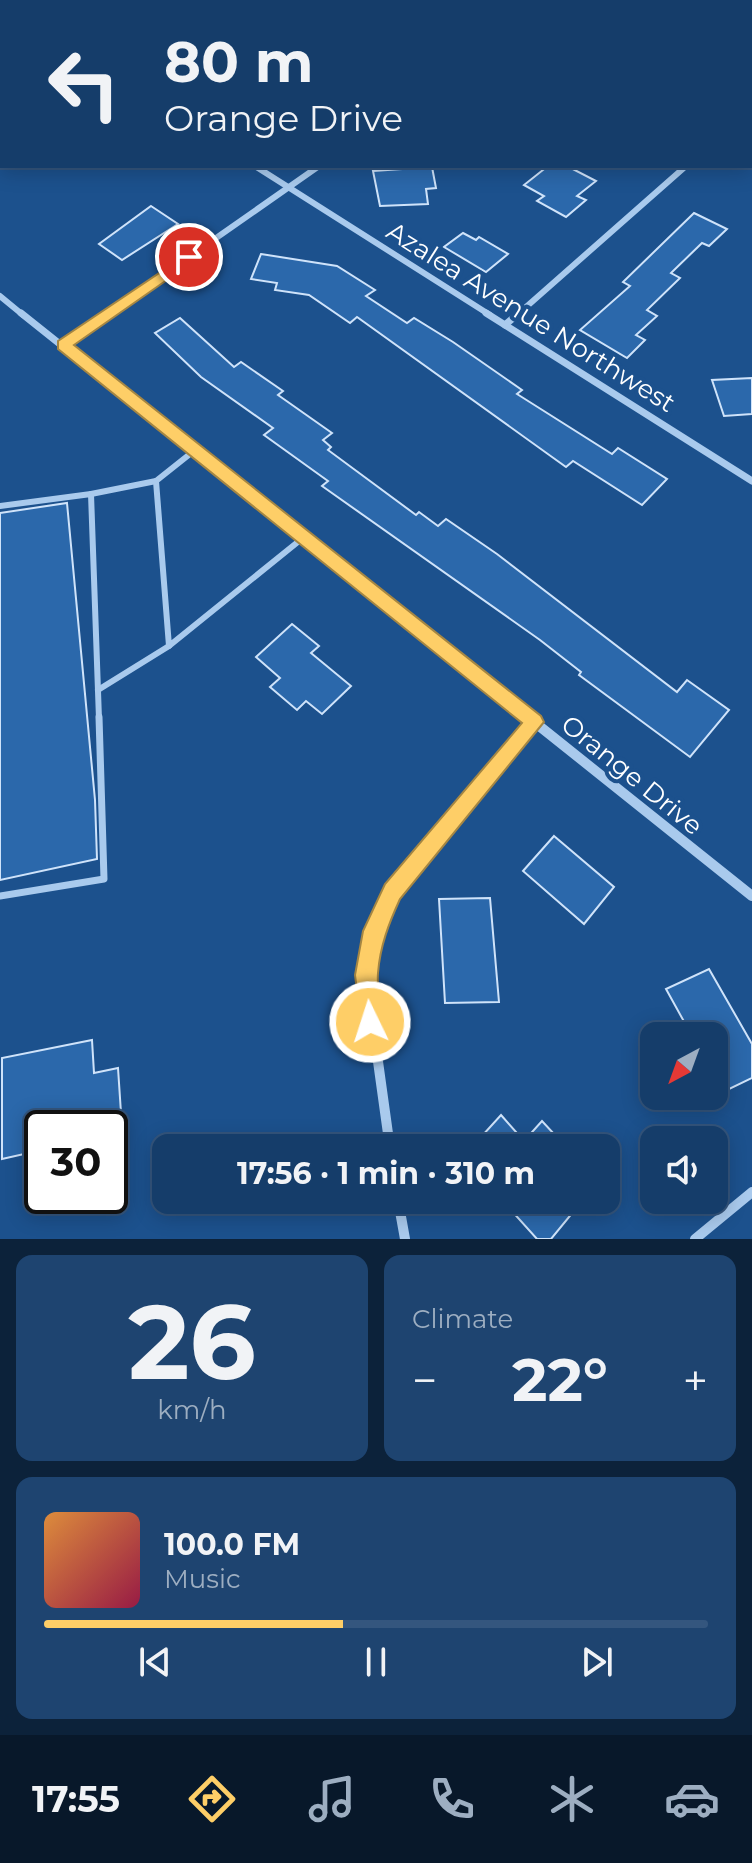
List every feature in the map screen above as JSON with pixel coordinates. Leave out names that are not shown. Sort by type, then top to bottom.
[{"type":"street","name":"Azalea Avenue Northwest","points":[[258,168],[752,481]]},
{"type":"street","points":[[63,345],[316,168]]},
{"type":"street","points":[[505,325],[684,168]]},
{"type":"street","name":"Orange Drive","points":[[0,296],[752,896]]},
{"type":"street","points":[[388,1134],[370,1022],[366,975],[374,931],[392,892],[535,722]]},
{"type":"street","points":[[695,1239],[752,1192]]},
{"type":"street","points":[[401,1214],[405,1239]]},
{"type":"lane","points":[[0,506],[91,494],[156,481],[195,450]]},
{"type":"lane","points":[[156,481],[169,646]]},
{"type":"lane","points":[[0,896],[104,879],[91,494]]},
{"type":"lane","points":[[98,690],[169,646],[304,537]]},
{"type":"building","points":[[432,168],[436,188],[426,189],[428,204],[380,206],[373,171]]},
{"type":"building","points":[[545,168],[571,168],[596,181],[577,196],[586,200],[566,217],[537,201],[544,196],[524,185]]},
{"type":"building","points":[[151,206],[178,224],[122,260],[99,244]]},
{"type":"building","points":[[694,213],[727,229],[709,246],[702,243],[671,273],[680,278],[647,310],[657,316],[636,335],[645,340],[627,358],[580,330],[630,286],[623,282]]},
{"type":"building","points":[[463,233],[476,240],[479,237],[508,254],[486,272],[444,247]]},
{"type":"building","points":[[261,254],[337,266],[375,290],[366,296],[407,323],[414,318],[453,342],[522,390],[517,394],[612,454],[618,448],[667,479],[642,505],[573,461],[566,467],[357,317],[350,323],[309,295],[275,290],[277,283],[251,279]]},
{"type":"building","points":[[180,318],[234,367],[241,362],[283,391],[278,395],[332,433],[323,440],[331,447],[328,450],[416,515],[419,512],[438,526],[446,519],[497,554],[677,692],[687,680],[729,710],[690,757],[579,675],[581,672],[540,640],[322,486],[328,481],[264,435],[273,428],[201,377],[155,333]]},
{"type":"building","points":[[752,378],[752,414],[724,416],[712,380]]},
{"type":"building","points":[[67,503],[95,800],[97,859],[0,880],[0,513]]},
{"type":"building","points":[[292,624],[319,646],[311,653],[351,686],[322,714],[306,701],[297,710],[270,687],[280,678],[256,657]]},
{"type":"building","points":[[554,836],[614,887],[584,924],[523,871]]},
{"type":"building","points":[[490,898],[499,1002],[445,1003],[439,899]]},
{"type":"building","points":[[709,969],[752,1044],[752,1078],[728,1090],[728,1022],[684,1022],[666,989]]},
{"type":"building","points":[[92,1040],[94,1073],[118,1068],[121,1110],[24,1110],[24,1154],[2,1159],[2,1058]]},
{"type":"building","points":[[501,1115],[518,1134],[484,1134]]},
{"type":"building","points":[[542,1121],[554,1134],[530,1134]]},
{"type":"building","points":[[515,1214],[572,1214],[551,1239],[537,1239]]},
{"type":"route","points":[[189,257],[63,345],[535,722],[392,892],[374,931],[366,975],[370,1022]]}]
